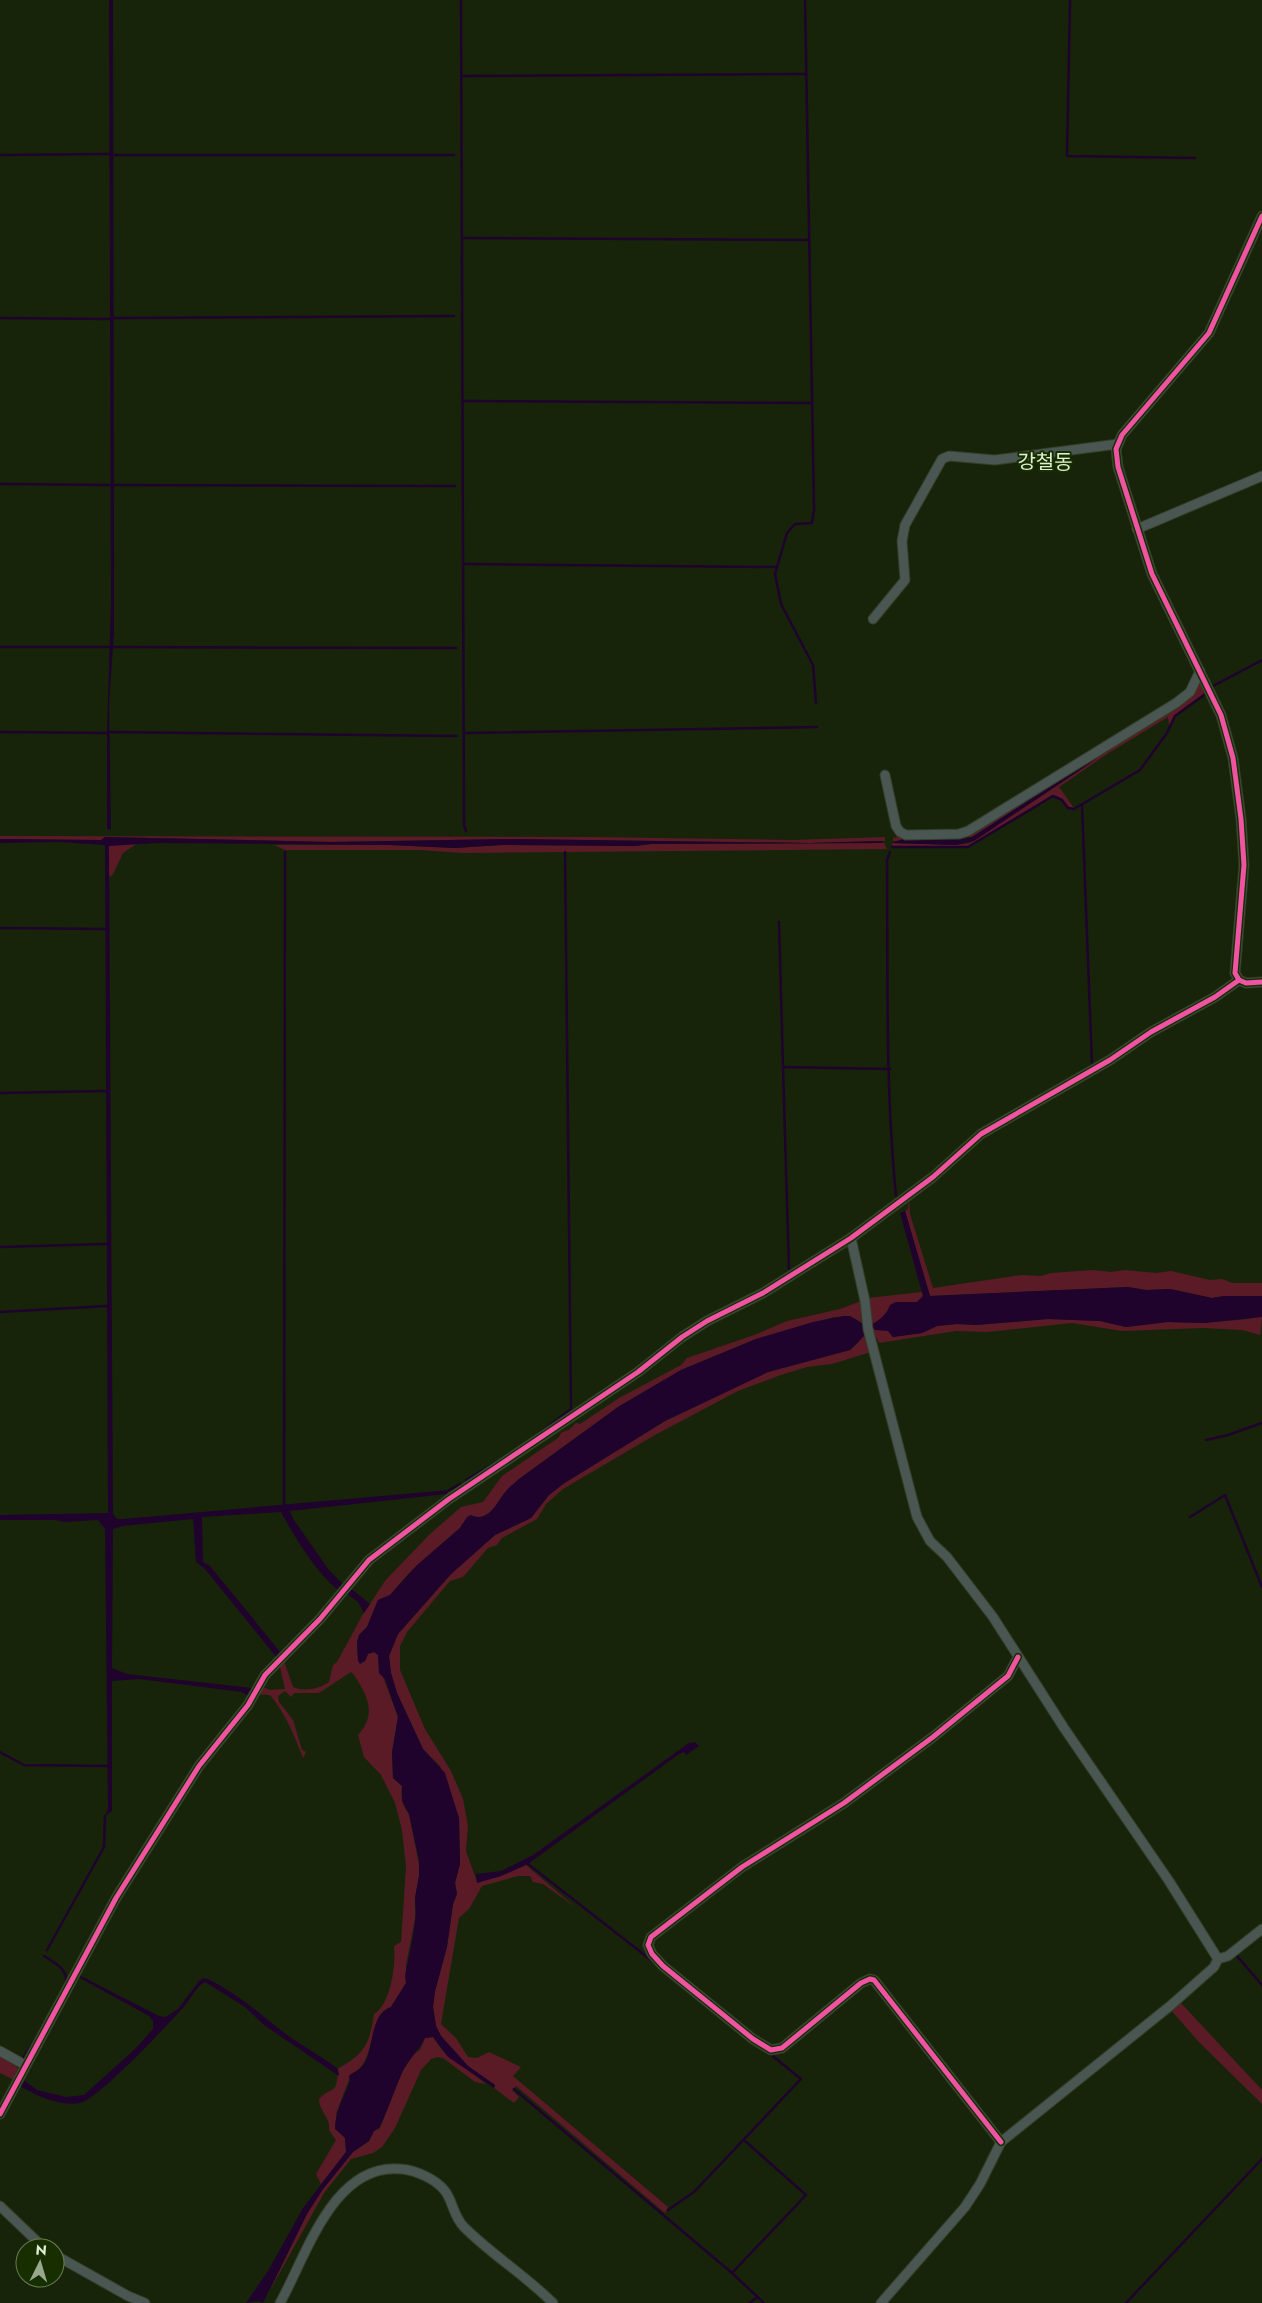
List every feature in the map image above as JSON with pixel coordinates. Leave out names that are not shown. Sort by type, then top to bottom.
[{"type":"street","points":[[1262,216],[1209,333],[1122,435],[1116,449],[1118,467],[1152,574],[1224,724],[1237,777],[1244,865],[1242,912],[1235,973],[1239,980],[1246,983],[1262,982]]},
{"type":"street","points":[[873,619],[905,580],[902,542],[904,525],[942,460],[949,456],[994,460],[1118,444]]},
{"type":"street","points":[[1137,529],[1262,476]]},
{"type":"street","points":[[885,775],[896,826],[900,832],[906,835],[959,834],[998,814],[1096,750],[1176,703],[1190,692],[1200,671]]},
{"type":"street","points":[[0,2114],[25,2065],[86,1958],[116,1898],[200,1766],[248,1705],[265,1675],[320,1619],[369,1560],[444,1506],[449,1499],[504,1464],[571,1415],[638,1372],[682,1337],[707,1321],[763,1293],[851,1238],[933,1177],[981,1134],[1110,1060],[1151,1032],[1215,997],[1239,980]]},
{"type":"street","points":[[851,1238],[865,1301],[868,1328],[917,1517],[930,1541],[947,1557],[987,1610],[1170,1881],[1218,1959]]},
{"type":"street","points":[[1001,2142],[874,1980],[870,1979],[861,1983],[782,2048],[771,2050],[753,2039],[663,1966],[652,1954],[648,1945],[651,1936],[742,1868],[844,1803],[933,1737],[1008,1676],[1018,1657]]},
{"type":"street","points":[[881,2303],[965,2207],[980,2184],[1001,2142],[1170,2006],[1214,1967],[1218,1959],[1228,1956],[1262,1929]]},
{"type":"street","points":[[0,2051],[25,2065]]},
{"type":"street","points":[[280,2303],[312,2234],[339,2199],[362,2176],[381,2169],[394,2168],[422,2175],[444,2190],[450,2206],[462,2225],[553,2303]]},
{"type":"street","points":[[0,2206],[34,2238]]},
{"type":"street","points":[[65,2261],[128,2296],[145,2303]]},
{"type":"shaded area","points":[[109,0],[113,0],[114,633],[109,703],[111,830],[107,829],[107,733],[111,602]]},
{"type":"shaded area","points":[[1201,681],[1207,691],[1175,715],[1169,725],[1168,717],[1107,754],[1059,787],[1074,808],[1069,807],[1062,799],[1053,795],[968,846],[892,846],[892,843],[956,845],[970,843],[1094,761],[972,837],[893,841],[893,838],[901,836],[963,836],[1189,697]]},
{"type":"shaded area","points":[[1098,758],[974,841],[956,845],[892,843],[903,839],[963,839],[972,837]]},
{"type":"shaded area","points":[[0,836],[590,837],[793,840],[885,837],[885,841],[810,843],[513,839],[331,842],[105,837],[101,840],[0,839]]},
{"type":"shaded area","points":[[105,837],[331,842],[513,839],[810,843],[885,841],[880,843],[651,844],[635,846],[502,845],[455,848],[390,845],[157,843],[109,846],[113,1514],[117,1519],[123,1519],[449,1490],[447,1494],[290,1511],[294,1520],[329,1570],[343,1584],[338,1590],[313,1564],[281,1512],[202,1517],[203,1562],[210,1566],[281,1653],[277,1658],[205,1569],[196,1562],[193,1519],[123,1526],[113,1529],[112,1668],[127,1674],[252,1688],[248,1696],[242,1692],[139,1679],[112,1681],[112,1811],[105,1816],[108,1809],[105,1529],[98,1520],[64,1522],[56,1520],[0,1520],[0,1515],[108,1513],[105,845],[59,842],[0,843],[0,839],[101,840]]},
{"type":"shaded area","points":[[138,843],[123,853],[110,877],[109,845]]},
{"type":"shaded area","points":[[884,843],[887,849],[463,853],[420,850],[285,850],[274,845],[390,845],[455,848],[502,845],[635,846],[651,844]]},
{"type":"shaded area","points":[[909,1200],[910,1214],[933,1288],[1022,1275],[1041,1276],[1051,1273],[1093,1270],[1111,1272],[1125,1270],[1156,1273],[1171,1271],[1210,1280],[1222,1279],[1232,1283],[1262,1283],[1262,1296],[1224,1296],[1212,1298],[1170,1289],[1146,1290],[1128,1287],[930,1296],[905,1211],[908,1209]]},
{"type":"shaded area","points":[[905,1211],[930,1296],[1128,1287],[1146,1290],[1170,1289],[1212,1298],[1224,1296],[1262,1296],[1262,1317],[1204,1323],[1168,1322],[1126,1327],[1100,1321],[1048,1319],[937,1326],[922,1333],[893,1337],[888,1331],[875,1330],[871,1325],[883,1316],[890,1305],[896,1302],[917,1302],[923,1296],[900,1213]]},
{"type":"shaded area","points":[[922,1292],[923,1296],[917,1302],[896,1302],[889,1307],[887,1313],[882,1318],[871,1325],[868,1298]]},
{"type":"shaded area","points":[[861,1301],[865,1325],[854,1318],[834,1317],[756,1339],[681,1370],[618,1407],[519,1479],[489,1513],[462,1524],[460,1528],[409,1573],[390,1595],[378,1600],[367,1627],[359,1635],[357,1647],[358,1660],[365,1661],[368,1654],[374,1652],[378,1655],[379,1666],[398,1717],[392,1752],[393,1778],[402,1786],[402,1801],[409,1814],[420,1870],[415,1898],[415,1919],[406,1965],[406,1983],[391,2007],[383,2012],[378,2019],[365,2060],[360,2068],[351,2074],[336,2114],[345,2138],[346,2152],[321,2184],[316,2174],[336,2140],[329,2130],[328,2122],[319,2099],[335,2087],[338,2069],[355,2058],[365,2047],[374,2014],[385,2002],[391,1983],[394,1946],[401,1942],[406,1867],[402,1830],[395,1803],[381,1775],[364,1757],[358,1735],[364,1728],[367,1720],[369,1713],[368,1705],[363,1690],[351,1672],[319,1693],[294,1693],[291,1697],[285,1691],[278,1696],[279,1702],[293,1720],[302,1750],[306,1752],[303,1758],[289,1725],[276,1702],[270,1695],[255,1694],[260,1686],[270,1690],[285,1689],[279,1663],[283,1658],[293,1687],[311,1689],[329,1682],[333,1665],[337,1662],[362,1616],[385,1581],[430,1534],[461,1507],[483,1502],[502,1476],[558,1438],[562,1432],[569,1430],[576,1423],[580,1424],[619,1398],[681,1365],[687,1358],[757,1334],[787,1321],[840,1309]]},
{"type":"shaded area","points":[[850,1316],[865,1325],[864,1336],[850,1350],[768,1372],[665,1421],[563,1484],[549,1495],[531,1518],[495,1535],[449,1576],[398,1634],[389,1656],[391,1673],[397,1693],[423,1749],[445,1773],[459,1818],[460,1864],[455,1883],[457,1894],[453,1904],[447,1947],[435,1991],[433,2007],[436,2026],[441,2036],[468,2066],[495,2085],[494,2088],[448,2057],[433,2037],[425,2038],[404,2068],[379,2128],[374,2131],[369,2141],[353,2152],[323,2189],[307,2214],[263,2303],[258,2301],[246,2303],[268,2271],[303,2208],[346,2152],[345,2138],[335,2129],[335,2122],[350,2081],[349,2076],[364,2064],[379,2017],[391,2007],[406,1983],[405,1976],[416,1913],[415,1898],[419,1876],[419,1860],[409,1814],[402,1801],[402,1786],[393,1778],[392,1752],[398,1717],[385,1679],[379,1673],[378,1655],[374,1652],[368,1654],[365,1661],[360,1664],[358,1661],[357,1642],[359,1635],[367,1627],[378,1600],[390,1595],[417,1565],[460,1528],[467,1517],[471,1515],[478,1517],[488,1514],[503,1494],[519,1479],[618,1407],[681,1370],[756,1339],[813,1322]]},
{"type":"shaded area","points":[[1262,1317],[1260,1335],[1242,1330],[1203,1328],[1122,1331],[1072,1323],[987,1332],[956,1331],[879,1343],[872,1328],[888,1331],[893,1337],[922,1333],[937,1326],[957,1324],[976,1325],[1048,1319],[1100,1321],[1126,1327],[1167,1322],[1204,1323],[1248,1319]]},
{"type":"shaded area","points":[[865,1330],[871,1352],[832,1364],[807,1367],[738,1391],[655,1435],[563,1489],[546,1504],[537,1519],[502,1538],[497,1545],[488,1548],[463,1577],[450,1581],[407,1632],[400,1646],[400,1670],[425,1729],[451,1771],[463,1799],[468,1826],[466,1851],[477,1882],[501,1876],[526,1865],[575,1907],[543,1884],[533,1882],[530,1876],[518,1876],[482,1886],[469,1909],[459,1918],[441,2024],[456,2038],[468,2057],[477,2058],[489,2052],[521,2067],[513,2076],[668,2207],[665,2213],[516,2086],[512,2090],[519,2097],[514,2103],[494,2088],[495,2085],[468,2066],[441,2036],[436,2026],[433,2007],[435,1991],[447,1947],[453,1904],[457,1894],[455,1883],[460,1864],[459,1818],[440,1766],[423,1749],[397,1693],[391,1673],[389,1656],[398,1634],[454,1571],[495,1535],[531,1518],[549,1495],[563,1484],[665,1421],[768,1372],[850,1350],[859,1342]]},
{"type":"shaded area","points":[[348,1586],[370,1604],[364,1613],[358,1602],[344,1591]]},
{"type":"shaded area","points":[[695,1742],[699,1746],[686,1755],[684,1752],[679,1754],[528,1864],[501,1876],[477,1883],[476,1874],[501,1871],[533,1855],[689,1743]]},
{"type":"shaded area","points":[[79,1975],[159,2016],[166,2017],[178,2009],[199,1981],[203,1978],[208,1979],[236,1995],[285,2033],[338,2069],[339,2076],[264,2025],[245,2007],[205,1982],[133,2060],[102,2089],[89,2098],[80,2103],[72,2104],[56,2102],[40,2096],[18,2085],[21,2078],[37,2090],[66,2097],[84,2095],[136,2048],[153,2029],[153,2021],[149,2016],[78,1977]]},
{"type":"shaded area","points":[[1180,2002],[1262,2090],[1262,2104],[1198,2041],[1171,2010]]},
{"type":"shaded area","points":[[433,2037],[442,2050],[486,2084],[475,2082],[443,2058],[431,2059],[421,2070],[395,2128],[382,2147],[373,2153],[351,2159],[324,2193],[269,2292],[307,2214],[320,2193],[353,2152],[369,2141],[374,2131],[380,2128],[402,2072],[414,2054],[420,2050],[425,2038]]},
{"type":"shaded area","points":[[0,2055],[18,2068],[14,2080],[0,2073]]},
{"type":"waterway","points":[[461,0],[464,825],[466,831]]},
{"type":"waterway","points":[[805,0],[814,509],[812,523],[795,524],[787,533],[775,574],[781,604],[813,665],[816,703]]},
{"type":"waterway","points":[[1070,0],[1067,156],[1195,158]]},
{"type":"waterway","points":[[462,76],[805,74]]},
{"type":"waterway","points":[[0,155],[109,154]]},
{"type":"waterway","points":[[113,155],[454,155]]},
{"type":"waterway","points":[[462,238],[808,240]]},
{"type":"waterway","points":[[113,318],[454,316]]},
{"type":"waterway","points":[[0,318],[109,319]]},
{"type":"waterway","points":[[463,401],[811,403]]},
{"type":"waterway","points":[[0,484],[111,485]]},
{"type":"waterway","points":[[113,485],[455,486]]},
{"type":"waterway","points":[[464,564],[776,567]]},
{"type":"waterway","points":[[0,647],[109,647]]},
{"type":"waterway","points":[[113,647],[456,648]]},
{"type":"waterway","points":[[1213,686],[1262,660]]},
{"type":"waterway","points":[[892,847],[968,847],[1053,796],[1062,800],[1068,808],[1074,809],[1140,770],[1167,733],[1175,716],[1207,693]]},
{"type":"waterway","points":[[465,733],[817,727]]},
{"type":"waterway","points":[[0,732],[107,733]]},
{"type":"waterway","points":[[109,732],[457,736]]},
{"type":"waterway","points":[[1082,805],[1092,1064]]},
{"type":"waterway","points":[[284,1504],[285,852]]},
{"type":"waterway","points":[[526,1443],[571,1409],[565,852]]},
{"type":"waterway","points":[[890,852],[887,860],[888,1028],[890,1112],[896,1196]]},
{"type":"waterway","points":[[779,922],[783,1067],[890,1069]]},
{"type":"waterway","points":[[0,928],[106,929]]},
{"type":"waterway","points":[[783,1067],[789,1269]]},
{"type":"waterway","points":[[0,1093],[106,1091]]},
{"type":"waterway","points":[[0,1247],[106,1244]]},
{"type":"waterway","points":[[0,1312],[107,1306]]},
{"type":"waterway","points":[[1206,1440],[1228,1435],[1262,1423]]},
{"type":"waterway","points":[[466,1480],[498,1461]]},
{"type":"waterway","points":[[449,1490],[460,1484]]},
{"type":"waterway","points":[[1190,1517],[1225,1495],[1262,1587]]},
{"type":"waterway","points":[[0,1752],[24,1765],[109,1766]]},
{"type":"waterway","points":[[47,1950],[104,1847],[105,1816]]},
{"type":"waterway","points":[[528,1864],[656,1964]]},
{"type":"waterway","points":[[1236,1955],[1262,1985]]},
{"type":"waterway","points":[[44,1956],[63,1970],[66,1983]]},
{"type":"waterway","points":[[23,2058],[36,2039]]},
{"type":"waterway","points":[[668,2210],[694,2192],[801,2079],[769,2053]]},
{"type":"waterway","points":[[514,2089],[732,2273],[764,2303]]},
{"type":"waterway","points":[[732,2273],[806,2195],[744,2140]]},
{"type":"waterway","points":[[1126,2303],[1262,2159]]},
{"type":"waterway","points":[[750,2303],[757,2297]]},
{"type":"cycle path","points":[[1262,216],[1209,333],[1122,435],[1116,449],[1118,467],[1152,574],[1221,715],[1233,758],[1241,819],[1244,865],[1235,973],[1239,980],[1246,983],[1262,982]]},
{"type":"cycle path","points":[[0,2114],[116,1898],[199,1766],[248,1705],[265,1675],[320,1619],[369,1560],[449,1499],[638,1372],[682,1337],[707,1321],[763,1293],[851,1238],[933,1177],[981,1134],[1110,1060],[1151,1032],[1215,997],[1239,980]]},
{"type":"cycle path","points":[[1001,2142],[874,1980],[870,1979],[861,1983],[782,2048],[771,2050],[753,2039],[663,1966],[652,1954],[648,1945],[651,1937],[742,1867],[844,1803],[933,1737],[1008,1676],[1018,1657]]},
{"type":"district","name":"강철동","points":[[1045,462]]}]
